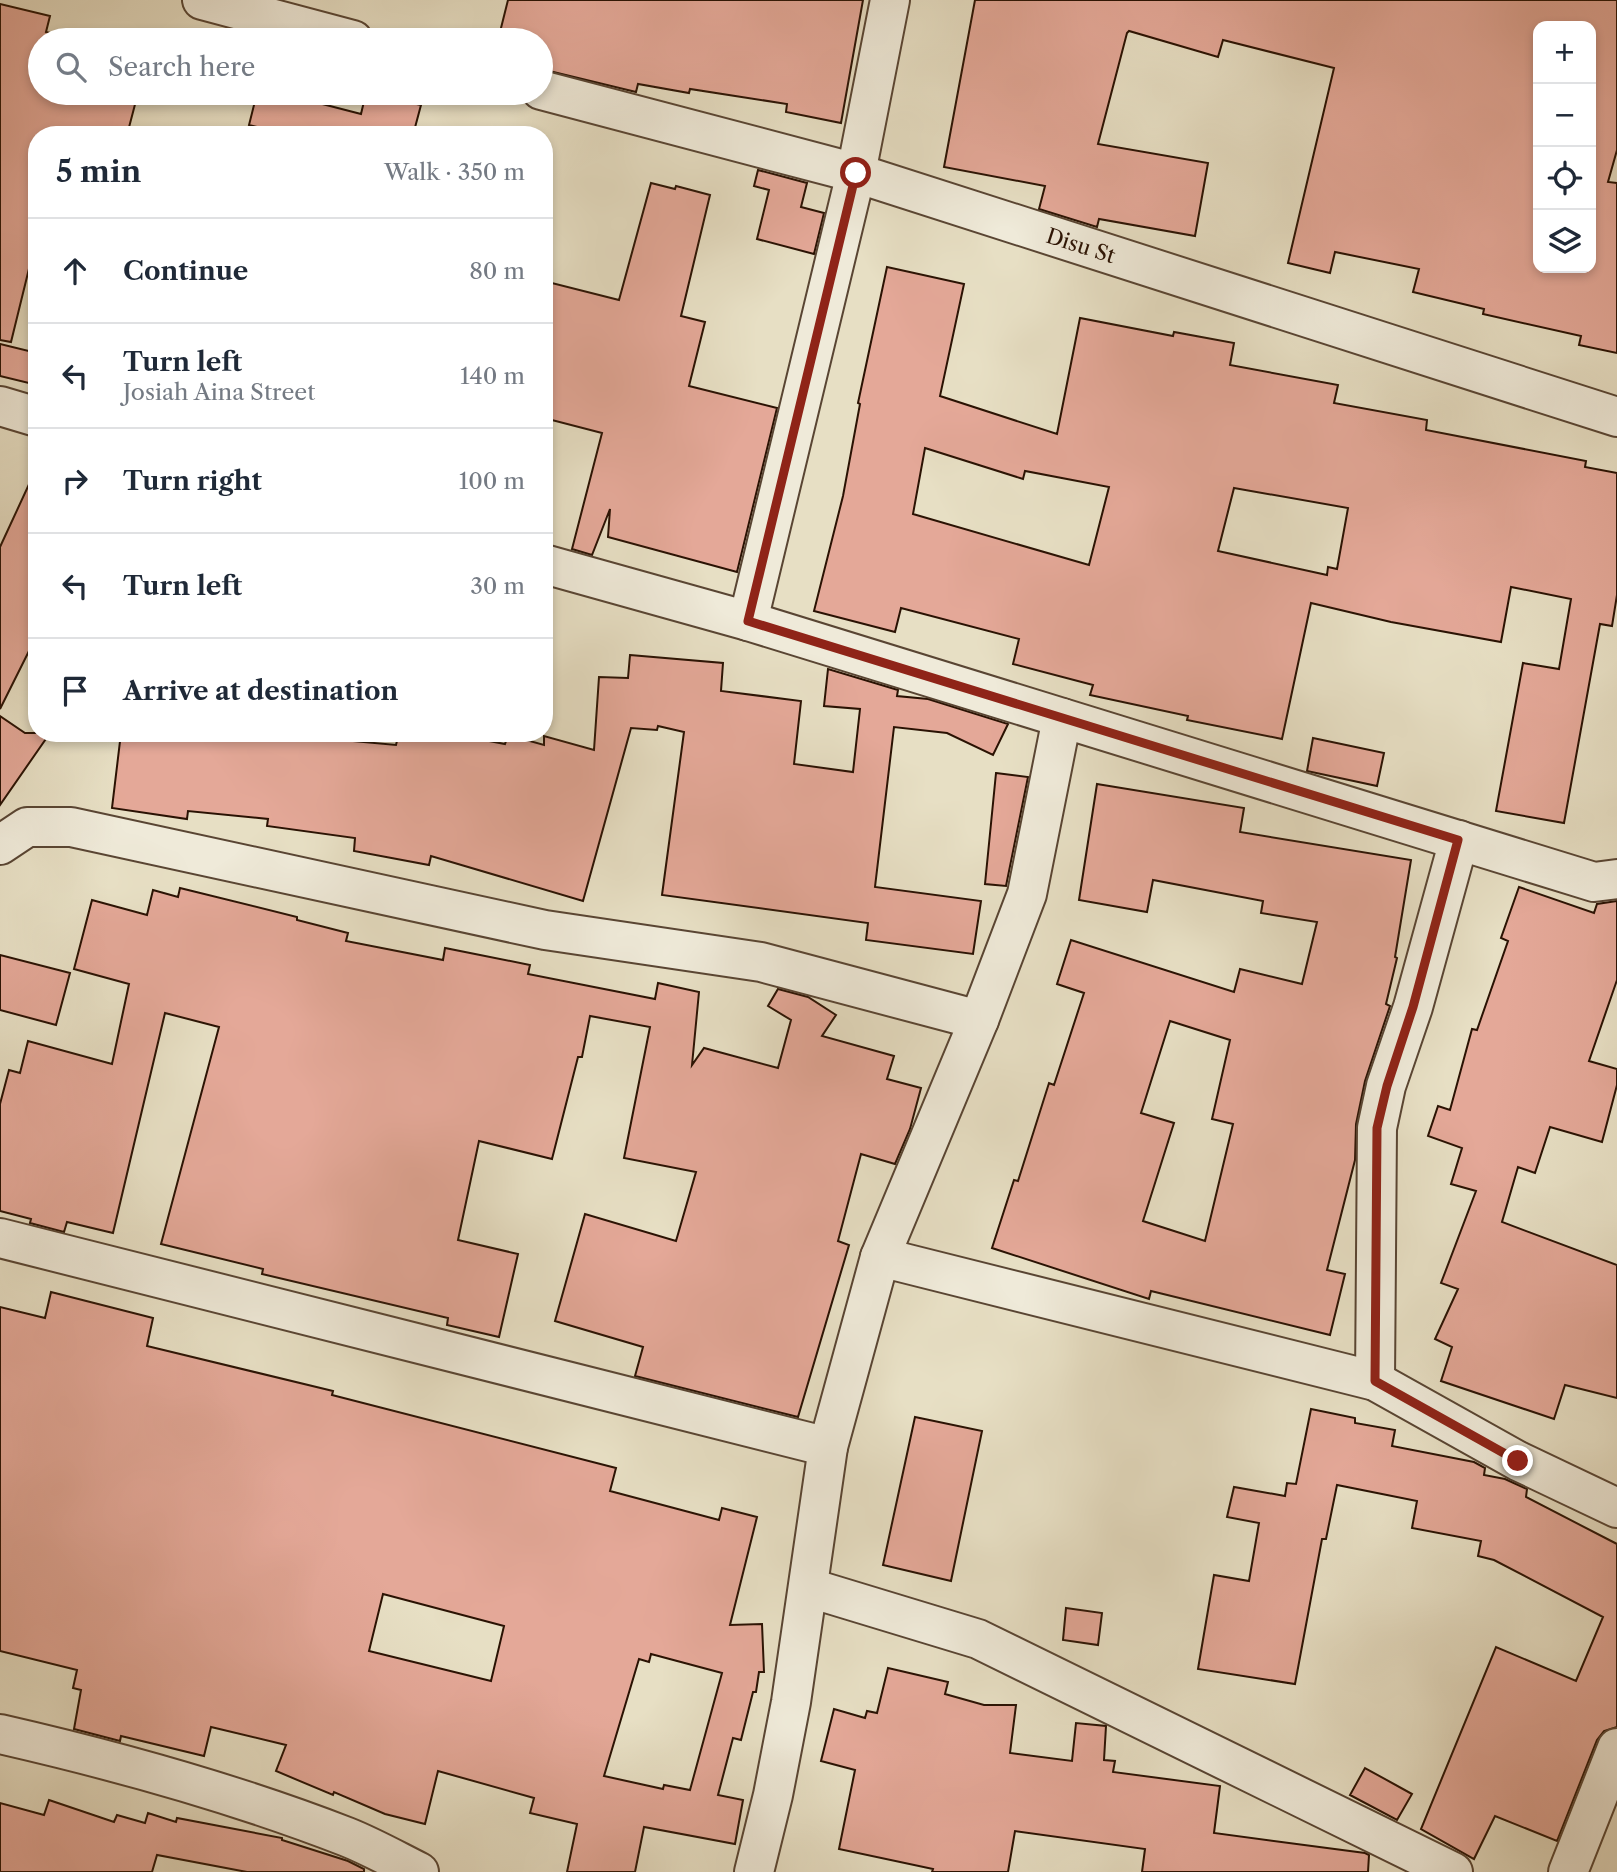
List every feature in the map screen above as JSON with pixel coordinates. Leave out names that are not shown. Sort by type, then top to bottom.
[{"type":"street","points":[[202,0],[308,28]]},
{"type":"street","points":[[748,621],[856,173],[890,0]]},
{"type":"street","name":"Disu St","points":[[553,93],[856,173],[1617,417]]},
{"type":"street","points":[[0,406],[28,415]]},
{"type":"street","points":[[553,567],[748,621],[1594,882],[1617,879]]},
{"type":"street","points":[[754,1872],[783,1746],[810,1588],[828,1447],[880,1257],[979,1020],[1027,894],[1062,718]]},
{"type":"street","points":[[0,845],[27,827],[71,827],[545,930],[761,962],[979,1020]]},
{"type":"street","points":[[1375,1381],[1377,1128],[1458,840]]},
{"type":"street","points":[[0,1238],[828,1447]]},
{"type":"street","points":[[880,1257],[1375,1381],[1518,1461],[1617,1508]]},
{"type":"street","points":[[810,1588],[978,1639],[1452,1872]]},
{"type":"street","points":[[0,1734],[216,1790],[349,1838],[419,1872]]},
{"type":"street","points":[[1568,1872],[1617,1748]]},
{"type":"building","points":[[508,0],[863,0],[841,123],[786,112],[787,104],[690,89],[689,93],[638,84],[636,92],[553,72],[553,28],[501,28]]},
{"type":"building","points":[[975,0],[1617,0],[1617,150],[1608,182],[1617,183],[1617,353],[1579,345],[1581,336],[1483,314],[1484,309],[1413,292],[1419,269],[1335,252],[1330,273],[1288,263],[1334,68],[1223,40],[1218,57],[1129,31],[1098,144],[1208,163],[1195,236],[1099,219],[1097,227],[1039,209],[1045,186],[944,167]]},
{"type":"building","points":[[0,4],[50,16],[47,28],[28,28],[28,105],[135,105],[129,126],[28,126],[28,273],[11,342],[0,340]]},
{"type":"building","points":[[254,105],[326,105],[361,114],[363,105],[421,105],[415,126],[249,125]]},
{"type":"building","points":[[758,170],[807,183],[801,207],[824,213],[814,254],[757,239],[769,190],[754,186]]},
{"type":"building","points":[[651,183],[710,195],[681,316],[705,322],[689,386],[777,408],[737,572],[608,537],[610,509],[592,555],[572,549],[602,433],[553,420],[553,283],[619,300]]},
{"type":"building","points":[[887,267],[964,284],[940,396],[1057,434],[1080,318],[1173,336],[1174,332],[1234,343],[1230,365],[1338,385],[1334,403],[1427,420],[1426,430],[1586,461],[1585,467],[1617,473],[1617,595],[1612,626],[1600,624],[1564,823],[1496,811],[1523,663],[1559,669],[1571,599],[1511,587],[1501,642],[1391,622],[1311,603],[1282,739],[1187,720],[1188,716],[1090,695],[1093,685],[1013,664],[1019,639],[901,608],[895,632],[814,611],[843,496],[860,404],[858,403]],"holes":[[[925,448],[1023,479],[1025,471],[1109,487],[1089,565],[913,514]],[[1234,488],[1348,508],[1337,569],[1328,567],[1327,575],[1218,551]]]},
{"type":"building","points":[[0,344],[28,351],[28,383],[0,376]]},
{"type":"building","points":[[28,486],[28,653],[0,709],[0,547]]},
{"type":"building","points":[[630,655],[723,663],[721,691],[801,701],[794,764],[853,772],[860,709],[824,706],[828,669],[898,690],[897,696],[928,699],[1008,724],[993,755],[947,733],[894,727],[875,887],[981,901],[973,954],[866,940],[868,923],[662,895],[684,732],[658,726],[657,730],[631,728],[583,901],[431,856],[429,865],[354,851],[355,838],[267,826],[268,819],[188,811],[187,819],[112,808],[120,742],[363,742],[396,745],[397,742],[533,742],[544,745],[544,742],[553,742],[553,739],[594,750],[599,677],[628,678]]},
{"type":"building","points":[[0,716],[28,733],[28,742],[44,742],[0,805]]},
{"type":"building","points":[[1313,738],[1384,753],[1377,786],[1307,771]]},
{"type":"building","points":[[996,773],[1028,777],[1006,886],[985,884]]},
{"type":"building","points":[[1097,784],[1244,808],[1240,832],[1411,860],[1395,957],[1397,958],[1386,1004],[1390,1006],[1365,1081],[1356,1124],[1355,1160],[1327,1270],[1345,1274],[1330,1335],[1151,1291],[1149,1299],[992,1248],[1014,1180],[1018,1181],[1049,1083],[1054,1085],[1084,993],[1057,984],[1071,940],[1234,992],[1240,969],[1302,984],[1317,922],[1261,913],[1263,901],[1153,880],[1147,912],[1079,900]],"holes":[[[1170,1021],[1230,1040],[1212,1119],[1233,1124],[1205,1241],[1143,1221],[1174,1123],[1141,1113]]]},
{"type":"building","points":[[1519,887],[1594,913],[1597,904],[1617,901],[1617,980],[1589,1061],[1617,1069],[1617,1085],[1602,1142],[1550,1127],[1535,1173],[1518,1167],[1502,1222],[1617,1265],[1617,1398],[1565,1385],[1554,1419],[1441,1381],[1452,1347],[1435,1339],[1458,1289],[1441,1283],[1476,1191],[1451,1184],[1462,1148],[1428,1136],[1438,1106],[1450,1110],[1472,1029],[1477,1030],[1508,941],[1501,938]]},
{"type":"building","points":[[180,888],[297,917],[297,920],[348,933],[346,941],[443,960],[445,948],[530,965],[528,974],[655,999],[658,983],[699,992],[692,1065],[704,1048],[778,1068],[791,1020],[768,1006],[778,989],[808,997],[836,1015],[822,1036],[894,1056],[887,1079],[921,1088],[910,1129],[895,1164],[861,1154],[838,1241],[849,1245],[798,1417],[635,1376],[643,1347],[555,1321],[585,1214],[676,1241],[696,1172],[624,1158],[650,1027],[590,1016],[582,1057],[578,1057],[552,1159],[479,1141],[458,1240],[518,1254],[499,1337],[447,1325],[448,1318],[262,1274],[263,1269],[161,1244],[219,1027],[165,1013],[113,1233],[67,1222],[64,1232],[0,1211],[0,1104],[9,1070],[20,1073],[28,1041],[112,1064],[129,984],[74,969],[92,900],[147,915],[153,890],[178,897]]},
{"type":"building","points":[[0,955],[70,973],[56,1025],[0,1010]]},
{"type":"building","points":[[51,1292],[153,1318],[147,1346],[333,1391],[332,1395],[616,1468],[610,1491],[719,1520],[722,1508],[757,1517],[730,1625],[762,1624],[764,1672],[759,1672],[756,1692],[753,1692],[741,1740],[733,1738],[718,1795],[743,1800],[735,1844],[644,1827],[635,1872],[567,1872],[577,1824],[530,1813],[534,1798],[438,1771],[425,1824],[385,1814],[276,1771],[286,1745],[211,1727],[204,1756],[121,1736],[120,1741],[74,1729],[81,1690],[73,1688],[77,1670],[0,1651],[0,1307],[45,1318]],"holes":[[[383,1594],[504,1626],[491,1681],[369,1651]],[[651,1654],[722,1673],[690,1790],[664,1785],[663,1789],[604,1776],[639,1659],[649,1662]]]},
{"type":"building","points":[[1311,1409],[1355,1418],[1355,1423],[1395,1430],[1392,1446],[1474,1462],[1485,1468],[1484,1475],[1505,1479],[1527,1489],[1526,1497],[1617,1544],[1617,1727],[1604,1731],[1597,1740],[1557,1841],[1495,1816],[1474,1859],[1421,1829],[1496,1647],[1576,1681],[1603,1617],[1494,1560],[1478,1556],[1481,1541],[1412,1528],[1417,1501],[1337,1485],[1326,1539],[1322,1539],[1295,1684],[1198,1669],[1214,1575],[1249,1581],[1259,1523],[1227,1517],[1234,1487],[1285,1496],[1287,1483],[1296,1484]]},
{"type":"building","points":[[915,1417],[982,1431],[951,1581],[883,1565]]},
{"type":"building","points":[[1066,1608],[1102,1613],[1098,1645],[1063,1640]]},
{"type":"building","points":[[888,1668],[948,1682],[945,1694],[984,1705],[1016,1705],[1010,1753],[1072,1761],[1076,1723],[1106,1726],[1104,1760],[1115,1761],[1113,1772],[1220,1786],[1214,1833],[1365,1853],[1369,1855],[1368,1872],[1142,1872],[1145,1849],[1015,1831],[1008,1872],[932,1872],[933,1869],[839,1849],[855,1770],[821,1761],[834,1709],[865,1718],[867,1711],[877,1713]]},
{"type":"building","points":[[1365,1768],[1412,1794],[1397,1820],[1350,1795]]},
{"type":"building","points":[[49,1800],[114,1822],[117,1815],[145,1823],[148,1813],[176,1822],[177,1818],[282,1838],[348,1861],[364,1869],[364,1872],[247,1872],[157,1855],[152,1872],[0,1872],[0,1803],[44,1815]]},
{"type":"route","points":[[856,173],[748,621],[1458,840],[1377,1128],[1375,1381],[1518,1461]]}]
